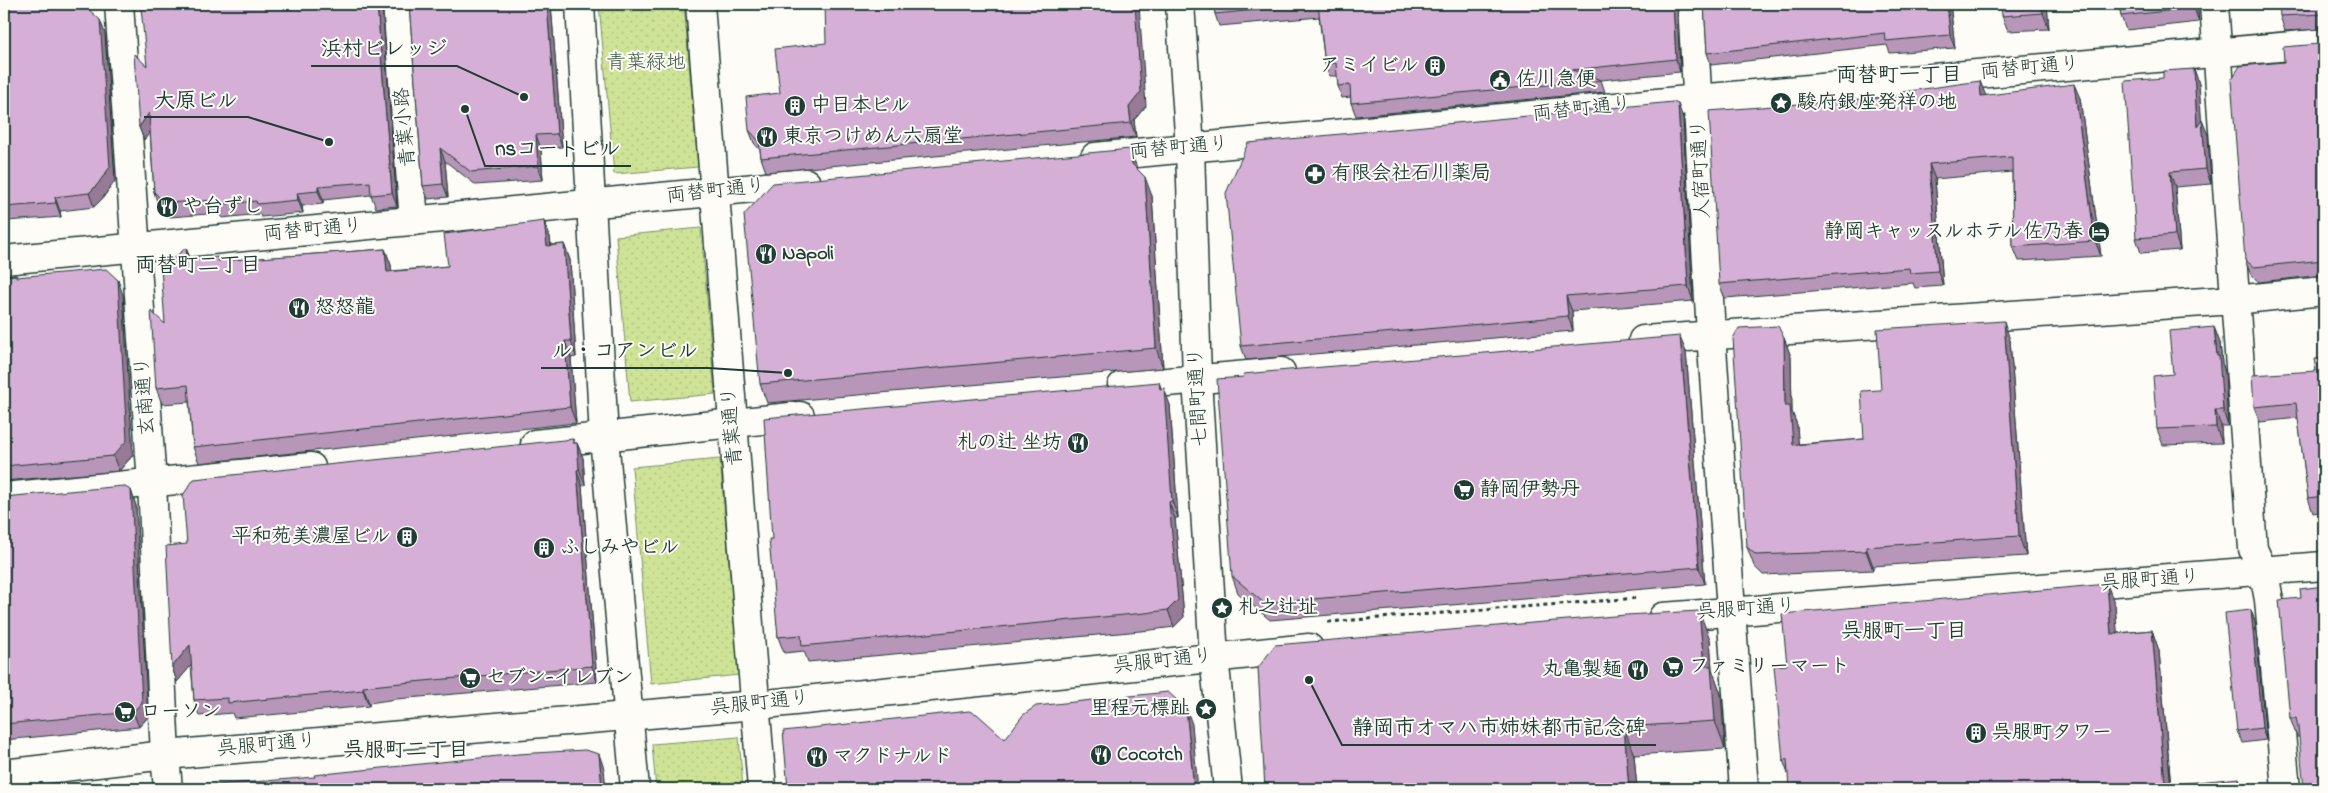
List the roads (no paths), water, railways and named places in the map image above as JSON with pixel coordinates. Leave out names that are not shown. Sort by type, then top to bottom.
[{"type":"street","name":"玄南通り","points":[[119,4],[152,484],[168,789]]},
{"type":"street","name":"青葉小路","points":[[396,4],[414,221]]},
{"type":"street","points":[[580,4],[604,437],[635,789]]},
{"type":"street","name":"青葉通り","points":[[700,4],[713,192],[762,789]]},
{"type":"street","name":"七間町通り","points":[[1180,4],[1190,148],[1197,380],[1214,656],[1228,789]]},
{"type":"street","name":"人宿町通り","points":[[1692,4],[1711,334],[1744,789]]},
{"type":"street","points":[[2214,4],[2216,53],[2253,549],[2264,572],[2269,600],[2286,789]]},
{"type":"street","name":"両替町通り","points":[[1071,159],[1698,99],[2324,43]]},
{"type":"street","name":"両替町通り","points":[[4,260],[832,181]]},
{"type":"street","points":[[1621,342],[1711,334],[2234,300],[2324,291]]},
{"type":"street","points":[[1098,388],[1303,370]]},
{"type":"street","points":[[506,447],[821,414]]},
{"type":"street","points":[[4,497],[152,484],[339,464]]},
{"type":"street","name":"呉服町通り","points":[[1641,608],[1731,611],[2324,566]]},
{"type":"street","name":"呉服町通り","points":[[4,774],[165,755],[756,705],[1214,656],[1330,634]]},
{"type":"place","name":"アミイビル","points":[[1435,66]]},
{"type":"place","name":"佐川急便","points":[[1500,80]]},
{"type":"place","name":"浜村ビレッジ","points":[[524,97]]},
{"type":"place","name":"駿府銀座発祥の地","points":[[1781,103]]},
{"type":"place","name":"中日本ビル","points":[[795,106]]},
{"type":"place","name":"nsコートビル","points":[[465,109]]},
{"type":"place","name":"東京つけめん六扇堂","points":[[767,137]]},
{"type":"place","name":"大原ビル","points":[[329,142]]},
{"type":"place","name":"有限会社石川薬局","points":[[1315,174]]},
{"type":"place","name":"や台ずし","points":[[167,207]]},
{"type":"place","name":"静岡キャッスルホテル佐乃春","points":[[2099,232]]},
{"type":"place","name":"Napoli","points":[[766,254]]},
{"type":"place","name":"怒怒龍","points":[[299,308]]},
{"type":"place","name":"ル・コアンビル","points":[[788,373]]},
{"type":"place","name":"札の辻 坐坊","points":[[1078,443]]},
{"type":"place","name":"静岡伊勢丹","points":[[1464,490]]},
{"type":"place","name":"平和苑美濃屋ビル","points":[[407,537]]},
{"type":"place","name":"ふしみやビル","points":[[544,548]]},
{"type":"place","name":"札之辻址","points":[[1222,608]]},
{"type":"place","name":"ファミリーマート","points":[[1673,667]]},
{"type":"place","name":"丸亀製麺","points":[[1638,670]]},
{"type":"place","name":"セブン-イレブン","points":[[470,678]]},
{"type":"place","name":"静岡市オマハ市姉妹都市記念碑","points":[[1309,680]]},
{"type":"place","name":"里程元標趾","points":[[1206,709]]},
{"type":"place","name":"ローソン","points":[[125,712]]},
{"type":"place","name":"呉服町タワー","points":[[1976,733]]},
{"type":"place","name":"Cocotch","points":[[1101,755]]},
{"type":"place","name":"マクドナルド","points":[[817,757]]},
{"type":"district","name":"両替町一丁目","points":[[1899,76]]},
{"type":"district","name":"両替町二丁目","points":[[198,266]]},
{"type":"district","name":"呉服町一丁目","points":[[1904,632]]},
{"type":"district","name":"呉服町二丁目","points":[[406,751]]},
{"type":"park label","name":"青葉緑地","points":[[646,63]]}]
